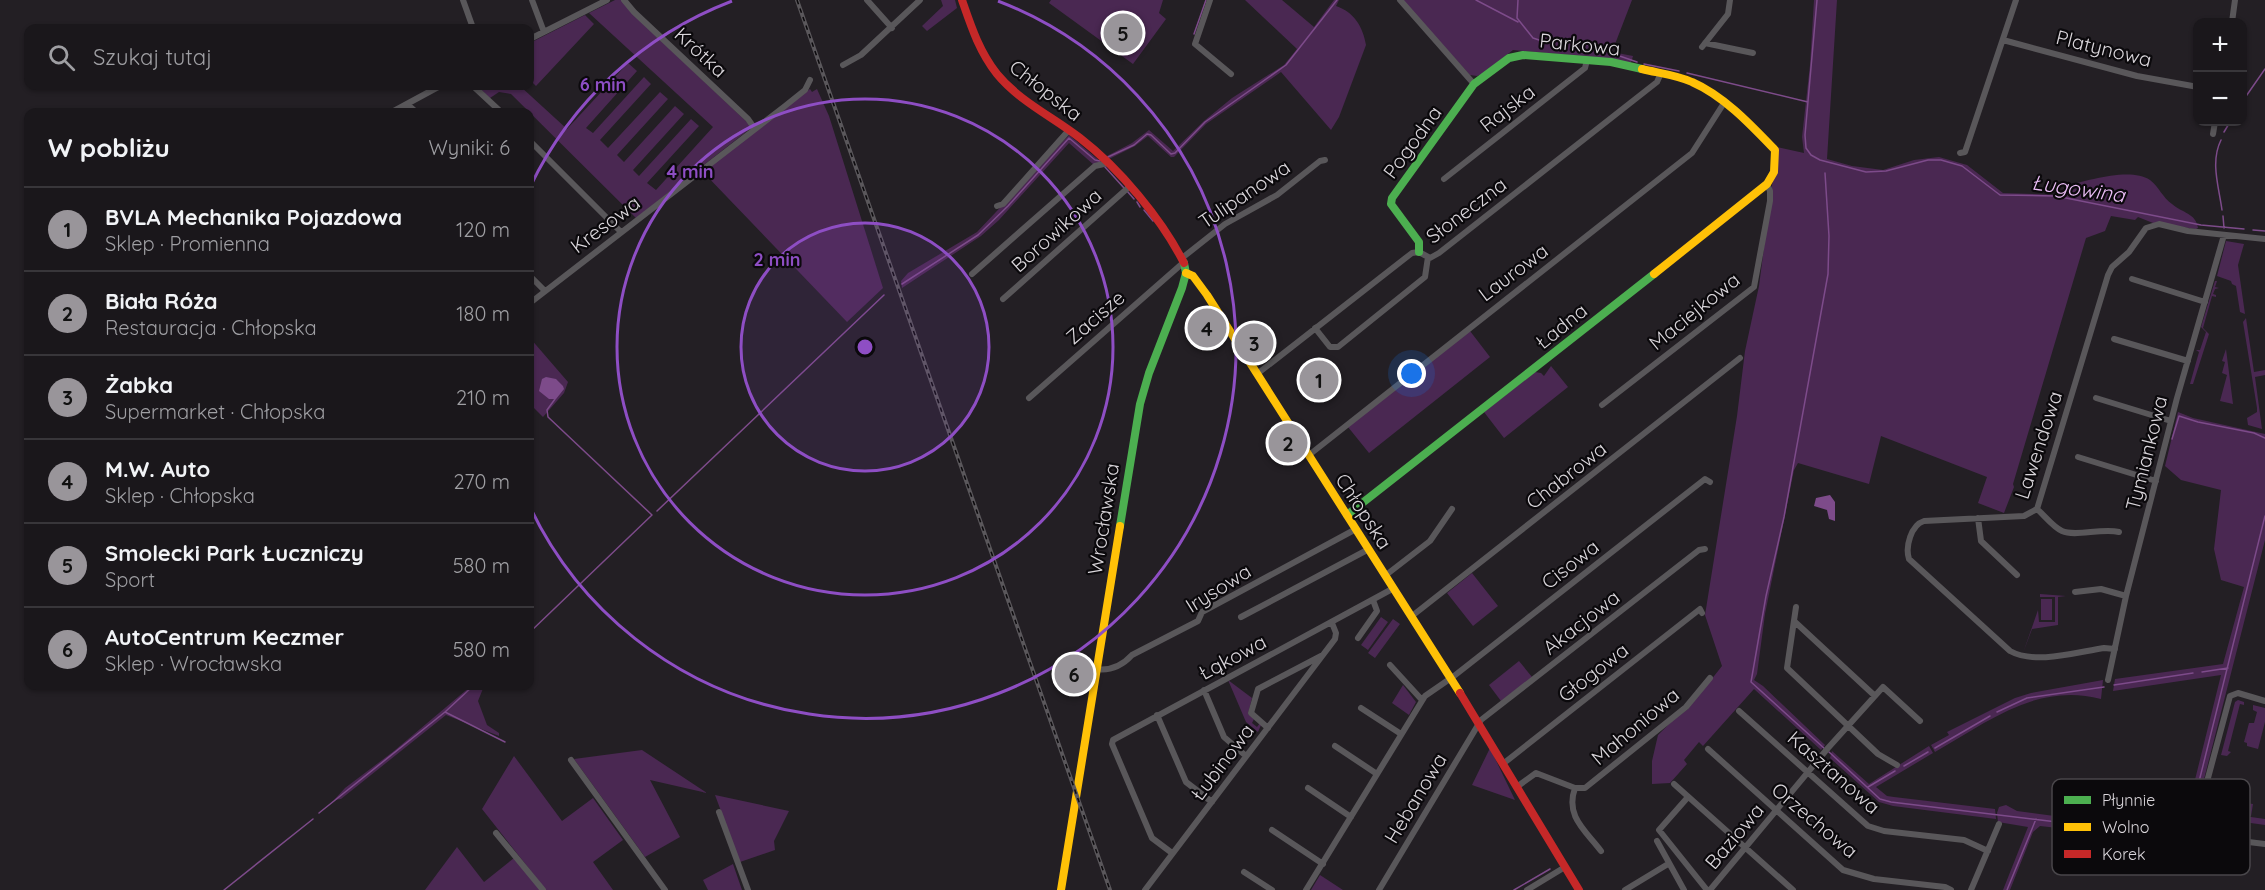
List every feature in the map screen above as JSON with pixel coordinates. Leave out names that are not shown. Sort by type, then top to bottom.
[{"type":"street","points":[[463,0],[472,24]]},
{"type":"street","points":[[532,0],[544,32]]},
{"type":"street","points":[[534,37],[607,0]]},
{"type":"street","name":"Krótka","points":[[624,0],[748,119],[755,129]]},
{"type":"street","points":[[867,0],[892,28]]},
{"type":"street","points":[[843,65],[861,55],[920,0]]},
{"type":"street","name":"Chłopska","points":[[962,0],[979,47],[998,75],[1025,99],[1069,130],[1108,163],[1130,186],[1160,224],[1183,260],[1186,273],[1195,278],[1412,616],[1504,763],[1579,890]]},
{"type":"street","points":[[1210,0],[1195,44],[1231,74]]},
{"type":"street","points":[[1400,0],[1474,84]]},
{"type":"street","points":[[1730,0],[1728,14],[1703,45],[1753,53]]},
{"type":"street","points":[[1960,153],[1965,152],[2016,0]]},
{"type":"street","points":[[2233,18],[2235,0]]},
{"type":"street","name":"Platynowa","points":[[2003,40],[2137,76],[2193,86]]},
{"type":"street","name":"Parkowa","points":[[1474,84],[1515,56],[1611,62],[1691,81],[1724,103],[1757,130],[1775,150],[1774,172],[1767,184]]},
{"type":"street","name":"Rajska","points":[[1444,179],[1584,68],[1587,60]]},
{"type":"street","name":"Słoneczna","points":[[1257,374],[1412,253],[1419,252],[1428,258],[1433,258],[1657,82],[1661,73]]},
{"type":"street","name":"Kresowa","points":[[534,300],[805,90],[810,80]]},
{"type":"street","name":"Pogodna","points":[[1419,252],[1419,242],[1391,201],[1474,84]]},
{"type":"street","points":[[400,108],[433,90]]},
{"type":"street","points":[[477,90],[497,108]]},
{"type":"street","name":"Laurowa","points":[[1308,455],[1692,153],[1724,103]]},
{"type":"street","points":[[407,104],[412,108]]},
{"type":"street","points":[[2213,134],[2214,126]]},
{"type":"street","points":[[997,206],[1003,204],[1069,130]]},
{"type":"street","points":[[534,145],[619,230]]},
{"type":"street","name":"Tulipanowa","points":[[1183,260],[1225,224],[1277,195],[1320,161],[1325,160]]},
{"type":"street","points":[[972,274],[1095,166],[1108,163]]},
{"type":"street","name":"Maciejkowa","points":[[1602,405],[1754,286],[1771,195],[1767,184]]},
{"type":"street","name":"Ładna","points":[[1347,514],[1371,498],[1767,184]]},
{"type":"street","name":"Borowikowa","points":[[1003,299],[1130,186]]},
{"type":"street","name":"Lawendowa","points":[[2115,649],[2104,648],[2037,658],[2014,654],[1908,557],[1912,531],[1919,523],[1927,520],[2024,516],[2037,509],[2112,267],[2129,252],[2149,226],[2159,225],[2224,235]]},
{"type":"street","points":[[2224,235],[2265,239]]},
{"type":"street","name":"Tymiankowa","points":[[2108,680],[2126,596],[2171,421],[2224,235]]},
{"type":"street","points":[[1315,328],[1330,347],[1338,347],[1425,278],[1428,258]]},
{"type":"street","name":"Zacisze","points":[[1029,398],[1183,260]]},
{"type":"street","name":"Wrocławska","points":[[1061,890],[1142,393],[1186,273]]},
{"type":"street","points":[[2132,279],[2205,302]]},
{"type":"street","points":[[534,280],[545,291]]},
{"type":"street","points":[[2114,339],[2188,362]]},
{"type":"street","name":"Chabrowa","points":[[1412,616],[1740,358]]},
{"type":"street","points":[[2096,398],[2171,421]]},
{"type":"street","points":[[2078,457],[2156,481]]},
{"type":"street","name":"Cisowa","points":[[1451,678],[1705,479],[1710,482]]},
{"type":"street","points":[[1386,575],[1430,541],[1452,509]]},
{"type":"street","points":[[2037,509],[2064,532],[2108,530],[2119,532]]},
{"type":"street","points":[[1978,518],[1981,541],[2017,575]]},
{"type":"street","name":"Irysowa","points":[[1096,669],[1109,670],[1126,662],[1132,655],[1198,621],[1202,612],[1356,529]]},
{"type":"street","points":[[1241,617],[1369,549]]},
{"type":"street","name":"Akacjowa","points":[[1479,724],[1690,556],[1705,549]]},
{"type":"street","name":"Łąkowa","points":[[1172,854],[1152,838],[1113,746],[1114,739],[1394,588]]},
{"type":"street","points":[[2075,592],[2101,589],[2126,596]]},
{"type":"street","points":[[1358,638],[1377,611],[1373,600]]},
{"type":"street","points":[[1796,607],[1787,668],[1878,754],[1896,765]]},
{"type":"street","name":"Głogowa","points":[[1504,763],[1700,609],[1702,613]]},
{"type":"street","points":[[1794,621],[1875,696],[1883,687],[1920,721]]},
{"type":"street","name":"Łubinowa","points":[[1145,890],[1336,637],[1332,623]]},
{"type":"street","points":[[1268,728],[1252,715],[1257,691],[1324,654]]},
{"type":"street","points":[[1390,665],[1422,700]]},
{"type":"street","points":[[1306,890],[1422,700],[1451,678]]},
{"type":"street","name":"Mahoniowa","points":[[1575,788],[1585,788],[1656,732],[1686,707],[1710,678]]},
{"type":"street","points":[[1204,690],[1224,737],[1246,756]]},
{"type":"street","points":[[2208,779],[2230,696],[2235,693],[2265,701]]},
{"type":"street","name":"Baziowa","points":[[1709,890],[1875,696]]},
{"type":"street","points":[[1361,708],[1401,734]]},
{"type":"street","name":"Kasztanowa","points":[[1739,711],[1868,826],[1884,831],[1964,840],[1988,851]]},
{"type":"street","points":[[1157,715],[1186,782],[1212,802]]},
{"type":"street","name":"Hebanowa","points":[[1379,890],[1479,724]]},
{"type":"street","points":[[1335,746],[1377,774]]},
{"type":"street","name":"Orzechowa","points":[[1708,749],[1843,870],[1874,879],[1945,887],[1951,890]]},
{"type":"street","points":[[571,760],[665,890]]},
{"type":"street","points":[[1518,786],[1536,773],[1575,788],[1572,799],[1573,815],[1601,851]]},
{"type":"street","points":[[1674,784],[1793,890]]},
{"type":"street","points":[[1308,789],[1351,817]]},
{"type":"street","points":[[1688,797],[1659,830],[1709,890]]},
{"type":"street","points":[[719,812],[748,890]]},
{"type":"street","points":[[1971,890],[1999,824]]},
{"type":"street","points":[[1272,830],[1323,864]]},
{"type":"street","points":[[496,833],[543,890]]},
{"type":"street","points":[[1657,841],[1684,890]]},
{"type":"street","points":[[2250,842],[2265,844]]},
{"type":"street","points":[[1625,890],[1668,864]]},
{"type":"street","points":[[1527,890],[1565,867]]},
{"type":"street","points":[[1244,872],[1272,890]]},
{"type":"shaded area","points":[[615,0],[622,0],[635,16],[751,128],[636,218],[534,117],[534,108],[525,108],[511,94],[499,92],[490,98],[481,90],[524,90],[567,129],[628,63],[637,71],[586,128],[593,133],[644,77],[651,84],[600,140],[608,148],[660,92],[668,99],[617,155],[624,162],[675,106],[684,114],[633,170],[639,176],[691,119],[699,126],[647,183],[656,190],[713,127],[589,13]]},
{"type":"shaded area","points":[[941,0],[955,0],[957,8],[927,31],[922,26],[943,6]]},
{"type":"shaded area","points":[[1051,0],[1163,0],[1159,13],[1166,19],[1133,64],[1049,3]]},
{"type":"shaded area","points":[[1245,0],[1282,0],[1314,27],[1334,0],[1339,0],[1336,6],[1348,12],[1357,21],[1366,45],[1339,117],[1331,130],[1281,72],[1206,124],[1174,157],[1171,157],[1148,136],[1135,146],[1109,159],[1107,156],[1132,143],[1149,130],[1173,151],[1232,98],[1284,65],[1297,49]]},
{"type":"shaded area","points":[[1402,0],[1632,0],[1612,52],[1633,56],[1631,63],[1612,59],[1513,50],[1482,74],[1470,75]]},
{"type":"shaded area","points":[[1814,0],[1837,0],[1827,159],[1852,166],[1883,170],[1914,160],[1939,157],[1967,165],[2003,193],[2060,195],[2065,186],[2096,178],[2120,175],[2142,176],[2150,180],[2169,202],[2192,216],[2198,228],[2153,223],[2138,217],[2135,220],[2111,216],[2105,231],[2086,238],[2014,487],[2004,513],[1978,503],[1987,477],[1881,436],[1869,484],[1798,463],[1794,470],[1765,614],[1757,674],[1754,680],[1825,745],[1821,750],[1754,689],[1703,746],[1699,742],[1684,760],[1687,764],[1670,783],[1652,784],[1652,761],[1658,735],[1688,709],[1722,666],[1705,615],[1737,416],[1745,351],[1759,286],[1777,147],[1804,153],[1802,137]]},
{"type":"shaded area","points":[[585,15],[594,24],[536,86],[534,84],[534,41]]},
{"type":"shaded area","points":[[810,89],[812,92],[817,89],[829,116],[883,288],[847,322],[703,172]]},
{"type":"shaded area","points":[[1069,135],[1102,163],[1094,165],[1069,143],[999,220],[981,236],[902,288],[901,281],[908,273],[977,232]]},
{"type":"shaded area","points":[[2226,241],[2244,244],[2238,265],[2245,314],[2240,312],[2236,286],[2231,281],[2217,276]]},
{"type":"shaded area","points":[[2215,281],[2217,281],[2215,287],[2219,288],[2215,289],[2213,294],[2216,297],[2212,296],[2203,328],[2209,334],[2193,384],[2190,384],[2199,352],[2196,350],[2200,350],[2206,332],[2201,327]]},
{"type":"shaded area","points":[[2246,318],[2254,372],[2265,370],[2265,375],[2255,377],[2262,429],[2248,425],[2247,418],[2257,412],[2257,408],[2243,322]]},
{"type":"shaded area","points":[[1470,331],[1490,357],[1369,453],[1348,427]]},
{"type":"shaded area","points":[[534,343],[568,382],[564,393],[543,417],[534,408]]},
{"type":"shaded area","points":[[2226,349],[2233,404],[2220,401],[2227,375],[2222,373],[2225,362],[2222,361]]},
{"type":"shaded area","points":[[1551,366],[1568,387],[1504,438],[1484,412],[1535,372],[1544,376]]},
{"type":"shaded area","points":[[546,377],[556,379],[563,386],[564,389],[556,399],[549,399],[539,391],[542,379]]},
{"type":"shaded area","points":[[2178,412],[2193,418],[2265,434],[2265,540],[2204,779],[2195,779],[2221,675],[2113,691],[2115,679],[2223,664],[2244,587],[2221,580],[2214,549],[2221,490],[2181,480],[2165,466]]},
{"type":"shaded area","points":[[1830,495],[1835,502],[1835,521],[1829,519],[1827,510],[1814,506],[1816,498]]},
{"type":"shaded area","points":[[1472,573],[1498,606],[1473,626],[1447,593]]},
{"type":"shaded area","points":[[2040,594],[2066,596],[2058,597],[2058,625],[2032,629],[2023,653],[2038,610],[2039,622],[2055,622],[2055,597],[2040,597]]},
{"type":"shaded area","points":[[2041,599],[2052,599],[2052,620],[2041,620]]},
{"type":"shaded area","points":[[1381,617],[1388,622],[1368,650],[1361,645]]},
{"type":"shaded area","points":[[1393,619],[1400,624],[1375,658],[1368,653]]},
{"type":"shaded area","points":[[1519,661],[1532,677],[1501,701],[1489,685]]},
{"type":"shaded area","points":[[1228,680],[1252,698],[1248,714],[1254,719],[1252,723],[1257,727],[1260,723],[1258,732],[1246,722]]},
{"type":"shaded area","points":[[2103,680],[2101,699],[2078,695],[2034,700],[1994,718],[1935,752],[1931,745],[1949,735],[1947,732],[2015,698]]},
{"type":"shaded area","points":[[1403,685],[1416,702],[1409,715],[1392,703]]},
{"type":"shaded area","points":[[466,690],[482,690],[478,701],[487,725],[499,733],[499,736],[446,715],[341,799],[334,800],[345,788],[394,751]]},
{"type":"shaded area","points":[[2238,700],[2244,702],[2244,705],[2240,704],[2228,751],[2231,752],[2227,756],[2221,755],[2235,702]]},
{"type":"shaded area","points":[[2253,705],[2265,708],[2265,722],[2258,749],[2247,746],[2244,742],[2249,723],[2254,723],[2257,712],[2253,710]]},
{"type":"shaded area","points":[[1929,746],[1933,753],[1876,787],[1887,796],[1995,809],[1996,819],[1893,806],[1879,802],[1830,758],[1832,751],[1869,784]]},
{"type":"shaded area","points":[[1490,748],[1515,800],[1472,785]]},
{"type":"shaded area","points":[[642,750],[707,793],[650,780],[680,837],[645,857],[574,759]]},
{"type":"shaded area","points":[[514,756],[562,821],[593,798],[623,840],[593,862],[613,890],[546,890],[482,809]]},
{"type":"shaded area","points":[[715,795],[789,811],[774,841],[775,850],[740,862]]},
{"type":"shaded area","points":[[2250,804],[2253,804],[2250,816]]},
{"type":"shaded area","points":[[2006,805],[2017,811],[2052,816],[2052,827],[2040,826],[2033,832],[2010,890],[2003,890],[2028,827],[1998,822],[1997,813],[1999,807]]},
{"type":"shaded area","points":[[2250,817],[2265,819],[2265,825],[2250,823]]},
{"type":"shaded area","points":[[457,847],[484,882],[514,858],[540,890],[425,890]]},
{"type":"shaded area","points":[[733,864],[742,890],[708,890],[703,880]]},
{"type":"shaded area","points":[[1320,875],[1343,890],[1311,890]]},
{"type":"waterway","points":[[1194,34],[1206,0]]},
{"type":"waterway","points":[[1108,157],[1134,145],[1147,134],[1171,154],[1175,153],[1205,122],[1286,65],[1337,0]]},
{"type":"waterway","points":[[1476,0],[1518,22]]},
{"type":"waterway","name":"Ługowina","points":[[1518,0],[1517,18],[1533,38],[1582,43],[1637,62]]},
{"type":"waterway","name":"Ługowina","points":[[1817,0],[1805,135],[1806,148],[1811,155],[1820,160],[1866,172],[1886,171],[1928,160],[1941,160],[1962,166],[2000,195],[2056,196],[2201,225],[2244,229]]},
{"type":"waterway","name":"Ługowina","points":[[1644,64],[1679,71]]},
{"type":"waterway","points":[[2247,95],[2265,69]]},
{"type":"waterway","name":"Ługowina","points":[[1687,73],[1808,102]]},
{"type":"waterway","points":[[2224,132],[2228,126]]},
{"type":"waterway","points":[[902,284],[978,235],[1008,206],[1069,138],[1095,160],[1100,161]]},
{"type":"waterway","points":[[2221,140],[2216,166],[2222,210]]},
{"type":"waterway","points":[[1105,167],[1124,188]]},
{"type":"waterway","points":[[1825,173],[1829,236],[1828,274],[1784,517],[1766,596],[1751,682],[1825,749]]},
{"type":"waterway","points":[[1127,191],[1134,199]]},
{"type":"waterway","points":[[1137,202],[1140,207]]},
{"type":"waterway","points":[[1144,210],[1153,221]]},
{"type":"waterway","points":[[2223,216],[2224,228]]},
{"type":"waterway","name":"Ługowina","points":[[2253,230],[2265,231]]},
{"type":"waterway","points":[[657,511],[884,295]]},
{"type":"waterway","points":[[534,628],[652,515],[548,417],[547,410],[555,399]]},
{"type":"waterway","points":[[2172,439],[2179,416],[2254,433],[2265,438]]},
{"type":"waterway","points":[[2200,779],[2265,516]]},
{"type":"waterway","points":[[2202,672],[2228,668]]},
{"type":"waterway","points":[[2114,685],[2193,673]]},
{"type":"waterway","points":[[1997,712],[2027,698],[2104,687]]},
{"type":"waterway","points":[[469,690],[445,712],[505,742]]},
{"type":"waterway","points":[[319,813],[445,712]]},
{"type":"waterway","points":[[1935,748],[1990,716]]},
{"type":"waterway","points":[[1829,752],[1880,799],[2052,821]]},
{"type":"waterway","points":[[1904,766],[1928,752]]},
{"type":"waterway","points":[[1868,787],[1895,771]]},
{"type":"waterway","points":[[224,890],[313,819]]},
{"type":"waterway","points":[[2007,890],[2036,819]]},
{"type":"waterway","points":[[1514,890],[1550,869]]},
{"type":"railway","points":[[797,0],[1110,890]]},
{"type":"traffic: fast","points":[[1419,252],[1419,242],[1391,204],[1392,198],[1474,84],[1509,58],[1523,55],[1611,62],[1642,69]]},
{"type":"traffic: fast","points":[[1120,526],[1140,404],[1149,373],[1182,288],[1186,273],[1184,263]]},
{"type":"traffic: fast","points":[[1347,515],[1654,274]]},
{"type":"traffic: slow","points":[[1642,69],[1680,78],[1704,88],[1736,112],[1775,150],[1774,172],[1767,184],[1654,274]]},
{"type":"traffic: slow","points":[[1186,273],[1193,276],[1207,295],[1460,693]]},
{"type":"traffic: slow","points":[[1061,890],[1120,526]]},
{"type":"traffic: jam","points":[[962,0],[980,47],[997,74],[1015,92],[1080,138],[1110,164],[1152,212],[1184,263]]},
{"type":"traffic: jam","points":[[1460,693],[1579,890]]},
{"type":"place","name":"Smolecki Park Łuczniczy","points":[[1123,33]]},
{"type":"place","name":"M.W. Auto","points":[[1207,328]]},
{"type":"place","name":"Żabka","points":[[1254,343]]},
{"type":"place","name":"BVLA Mechanika Pojazdowa","points":[[1319,380]]},
{"type":"place","name":"Biała Róża","points":[[1288,443]]},
{"type":"place","name":"AutoCentrum Keczmer","points":[[1074,674]]}]
